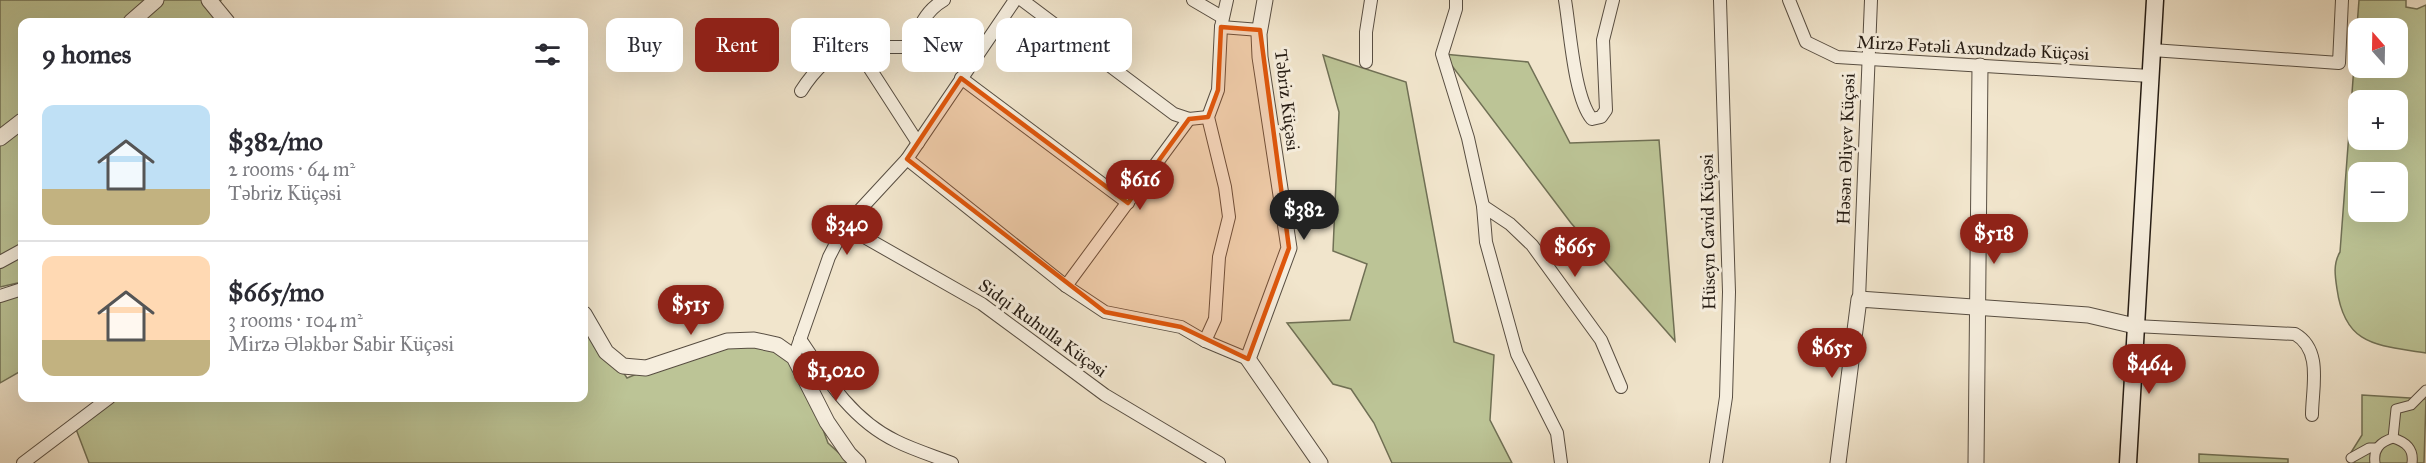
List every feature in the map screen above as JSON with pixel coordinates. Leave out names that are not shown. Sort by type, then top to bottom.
[{"type":"main road","points":[[2128,463],[2155,0]]},
{"type":"street","points":[[136,18],[156,0]]},
{"type":"street","points":[[208,0],[224,18]]},
{"type":"street","points":[[890,47],[912,47],[921,21],[944,0]]},
{"type":"street","points":[[794,357],[830,257],[845,225],[907,159],[1015,0]]},
{"type":"street","points":[[1022,0],[1174,114],[1189,119],[1208,117]]},
{"type":"street","points":[[1193,0],[1222,22],[1260,30]]},
{"type":"street","points":[[1205,341],[1215,319],[1220,256],[1229,217],[1225,187],[1208,117],[1218,90],[1222,22],[1227,0]]},
{"type":"street","name":"Təbriz Küçəsi","points":[[1248,359],[1289,248],[1260,57],[1260,30],[1265,0]]},
{"type":"street","points":[[1366,62],[1366,32],[1371,0]]},
{"type":"street","points":[[1456,0],[1456,9],[1442,54],[1468,138],[1483,206],[1486,242],[1516,354],[1557,433],[1561,463]]},
{"type":"street","points":[[1565,0],[1578,84],[1586,111],[1592,119],[1601,117],[1606,110],[1603,40],[1613,0]]},
{"type":"street","name":"Hüseyn Cavid Küçəsi","points":[[1716,463],[1726,397],[1729,292],[1720,0]]},
{"type":"street","name":"Mirzə Fətəli Axundzadə Küçəsi","points":[[1789,0],[1806,42],[1837,57],[2150,76]]},
{"type":"street","name":"Həsən Əliyev Küçəsi","points":[[1838,463],[1859,299],[1871,0]]},
{"type":"street","points":[[2152,50],[2338,63],[2342,0]]},
{"type":"street","points":[[1976,463],[1980,66]]},
{"type":"street","points":[[801,91],[815,72]]},
{"type":"street","points":[[872,72],[918,143]]},
{"type":"street","points":[[961,78],[1128,202]]},
{"type":"street","points":[[1066,286],[1189,119]]},
{"type":"street","points":[[0,138],[18,124]]},
{"type":"street","points":[[907,159],[1066,286],[1105,312],[1180,327],[1205,341],[1248,359],[1320,463]]},
{"type":"street","points":[[1483,206],[1510,224],[1532,245],[1601,340],[1621,387]]},
{"type":"street","name":"Sidqi Ruhulla Küçəsi","points":[[845,225],[982,304],[1105,395],[1219,463]]},
{"type":"street","points":[[0,262],[18,252]]},
{"type":"street","points":[[0,296],[18,290]]},
{"type":"street","points":[[1859,299],[2088,315],[2135,326],[2295,334],[2305,339],[2314,361],[2312,416]]},
{"type":"street","points":[[588,321],[606,352],[623,366],[646,368],[727,341],[754,340],[777,345],[794,357],[827,422],[858,463]]},
{"type":"street","points":[[800,339],[830,385],[858,415],[895,441],[952,463]]},
{"type":"street","points":[[2393,438],[2396,409],[2415,403],[2426,390]]},
{"type":"street","points":[[23,463],[104,402]]},
{"type":"street","points":[[2375,463],[2377,448],[2393,438],[2410,447],[2412,463]]},
{"type":"street","points":[[2351,458],[2369,448],[2377,448]]},
{"type":"highlighted area","points":[[1221,27],[1260,30],[1289,248],[1248,359],[1181,327],[1105,312],[907,159],[961,78],[1128,203],[1189,119],[1208,117],[1218,90]]},
{"type":"green space","points":[[0,0],[221,0],[218,6],[226,18],[18,18],[18,283],[0,287]]},
{"type":"green space","points":[[2359,0],[2406,0],[2406,7],[2417,9],[2426,5],[2426,353],[2379,345],[2356,333],[2341,308],[2335,275],[2348,146],[2348,150],[2408,150],[2408,90],[2352,90],[2353,78],[2408,78],[2408,18],[2358,18]]},
{"type":"green space","points":[[1443,54],[1528,62],[1570,143],[1659,140],[1675,341],[1571,223]]},
{"type":"green space","points":[[1323,55],[1406,82],[1454,342],[1494,355],[1490,420],[1512,463],[1392,463],[1374,423],[1351,389],[1333,384],[1287,323],[1350,320],[1367,264],[1333,251],[1339,112]]},
{"type":"green space","points":[[18,296],[18,373],[0,383],[0,301]]},
{"type":"green space","points":[[588,319],[627,378],[690,352],[739,339],[785,354],[814,405],[828,443],[850,463],[89,463],[76,429],[111,402],[588,402]]},
{"type":"green space","points":[[2362,395],[2426,399],[2424,463],[2355,463],[2350,454],[2362,435]]},
{"type":"green space","points":[[2199,454],[2288,459],[2288,463],[2199,463]]}]
